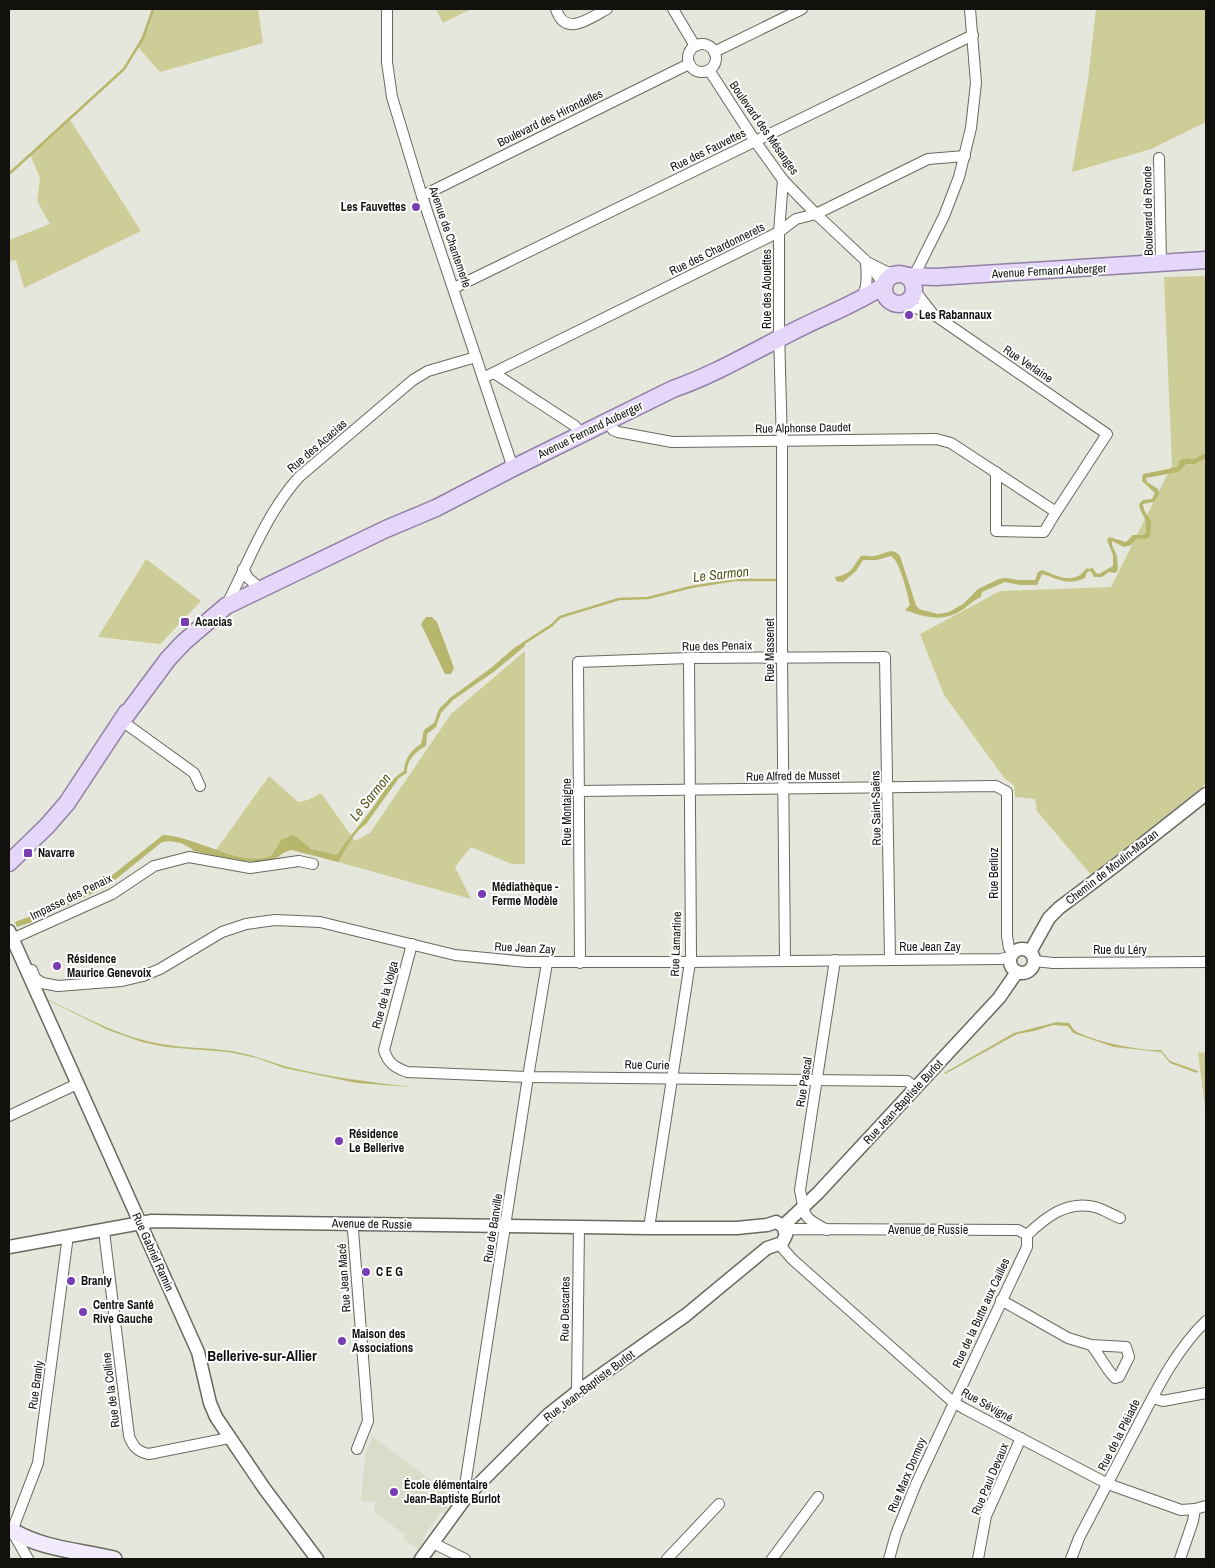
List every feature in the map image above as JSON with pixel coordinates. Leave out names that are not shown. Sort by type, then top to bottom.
[{"type":"main road","name":"Avenue Fernand Auberger","points":[[230,600],[429,511],[580,434],[673,389],[698,380],[780,338],[860,301],[879,298],[900,282],[936,277],[1206,260]]},
{"type":"main road","name":"Avenue Fernand Auberger","points":[[1161,264],[1192,270],[1206,269]]},
{"type":"main road","points":[[900,282],[898,304],[904,304]]},
{"type":"main road","name":"Avenue Fernand Auberger","points":[[9,861],[47,826],[67,803],[122,721],[168,659],[184,642],[230,600],[255,584],[321,560]]},
{"type":"main road","points":[[10,1530],[57,1549],[114,1559]]},
{"type":"street","name":"Avenue de Chantemerle","points":[[387,9],[387,62],[392,97],[422,196],[513,468]]},
{"type":"street","points":[[556,9],[561,19],[577,25],[607,9]]},
{"type":"street","points":[[673,9],[695,46]]},
{"type":"street","points":[[714,52],[802,9]]},
{"type":"street","points":[[900,282],[922,259],[944,216],[965,156],[971,128],[976,83],[970,9]]},
{"type":"street","name":"Rue des Fauvettes","points":[[454,288],[973,36]]},
{"type":"street","points":[[704,44],[714,52],[716,56],[715,64],[709,70],[704,72],[696,70],[689,64],[690,52],[695,46],[704,44]]},
{"type":"street","name":"Boulevard des Hirondelles","points":[[422,196],[689,64]]},
{"type":"street","name":"Boulevard des Mésanges","points":[[709,70],[783,180],[866,261],[900,282]]},
{"type":"street","name":"Rue des Chardonnerets","points":[[483,378],[779,232],[796,219],[816,214],[928,160],[965,156]]},
{"type":"street","name":"Boulevard de Ronde","points":[[1159,158],[1161,264]]},
{"type":"street","name":"Rue des Alouettes","points":[[780,338],[779,232],[783,180]]},
{"type":"street","points":[[922,259],[936,277]]},
{"type":"street","points":[[860,301],[865,292],[868,277],[866,261]]},
{"type":"street","name":"Boulevard des Mésanges","points":[[866,261],[900,282]]},
{"type":"street","name":"Rue Verlaine","points":[[900,282],[934,314],[1107,434],[1056,512]]},
{"type":"street","name":"Rue Verlaine","points":[[904,304],[934,314]]},
{"type":"street","name":"Rue Massenet","points":[[780,338],[785,961]]},
{"type":"street","name":"Rue des Acacias","points":[[230,600],[243,569],[275,508],[299,478],[413,380],[428,371],[476,356]]},
{"type":"street","points":[[494,373],[575,426],[580,434]]},
{"type":"street","name":"Rue Alphonse Daudet","points":[[608,421],[613,430],[618,432],[672,442],[936,439],[951,443],[1056,512]]},
{"type":"street","points":[[996,472],[996,531],[1044,532],[1056,512]]},
{"type":"street","points":[[243,569],[248,578],[255,584]]},
{"type":"street","name":"Rue des Penaix","points":[[578,662],[689,658],[886,657]]},
{"type":"street","name":"Rue Saint-Saëns","points":[[886,657],[890,960]]},
{"type":"street","name":"Rue Lamartine","points":[[649,1228],[690,962],[689,658]]},
{"type":"street","name":"Rue Montaigne","points":[[578,662],[580,962]]},
{"type":"street","points":[[122,721],[194,773],[200,786]]},
{"type":"street","name":"Rue Alfred de Musset","points":[[579,791],[996,786],[1006,792]]},
{"type":"street","name":"Rue Berlioz","points":[[1006,792],[1007,936],[1012,955]]},
{"type":"street","name":"Chemin de Moulin-Mazan","points":[[1032,956],[1049,918],[1059,908],[1206,794]]},
{"type":"street","name":"Impasse des Penaix","points":[[11,935],[112,894],[154,866],[189,857],[250,868],[299,861],[313,864]]},
{"type":"street","name":"Rue Jean Zay","points":[[18,952],[27,960],[35,978],[42,983],[58,986],[122,981],[143,976],[160,969],[222,932],[246,924],[275,920],[320,922],[455,955],[495,960],[690,962],[890,960],[1012,955]]},
{"type":"street","name":"Rue Gabriel Ramin","points":[[11,935],[198,1352],[210,1403],[216,1418],[317,1559]]},
{"type":"street","name":"Rue de la Volga","points":[[385,1053],[390,1024],[412,944]]},
{"type":"street","points":[[1020,949],[1032,956],[1033,967],[1028,972],[1017,972],[1010,964],[1012,955],[1020,949]]},
{"type":"street","name":"Rue du Léry","points":[[1032,956],[1053,963],[1206,962]]},
{"type":"street","name":"Rue Pascal","points":[[804,1208],[800,1190],[835,960]]},
{"type":"street","name":"Rue de Banville","points":[[466,1496],[464,1492],[547,962]]},
{"type":"street","name":"Rue Jean-Baptiste Burlot","points":[[421,1559],[466,1496],[548,1415],[577,1392],[686,1315],[758,1255],[769,1238],[785,1238],[785,1229],[999,998],[1017,972]]},
{"type":"street","name":"Rue Jean Zay","points":[[38,996],[58,986]]},
{"type":"street","name":"Rue Curie","points":[[385,1053],[387,1060],[396,1068],[407,1072],[528,1077],[906,1081],[916,1088]]},
{"type":"street","points":[[9,1116],[77,1084]]},
{"type":"street","points":[[1027,1235],[1050,1214],[1062,1208],[1076,1206],[1095,1207],[1120,1218]]},
{"type":"street","points":[[804,1208],[804,1215],[810,1221],[827,1230]]},
{"type":"street","name":"Avenue de Russie","points":[[9,1247],[67,1238],[152,1221],[737,1228],[759,1233],[769,1238],[776,1222],[785,1229],[1018,1230],[1027,1235]]},
{"type":"street","name":"Rue Jean Macé","points":[[349,1224],[353,1230],[368,1420],[357,1449]]},
{"type":"street","name":"Rue Descartes","points":[[577,1392],[580,1226]]},
{"type":"street","name":"Rue de la Colline","points":[[104,1231],[131,1444],[140,1452],[149,1454],[229,1438]]},
{"type":"street","name":"Rue de la Butte aux Cailles","points":[[953,1402],[1027,1246],[1027,1235]]},
{"type":"street","name":"Rue Branly","points":[[10,1530],[38,1463],[67,1238]]},
{"type":"street","name":"Rue Sévigné","points":[[769,1238],[953,1402],[965,1410],[1108,1484],[1181,1510],[1195,1509]]},
{"type":"street","points":[[1002,1300],[1068,1338],[1091,1345]]},
{"type":"street","name":"Rue de la Pléiade","points":[[1072,1559],[1079,1538],[1177,1355],[1193,1333],[1206,1321]]},
{"type":"street","name":"Rue de la Pléiade","points":[[1153,1398],[1163,1401],[1206,1393]]},
{"type":"street","name":"Rue Marx Dormoy","points":[[889,1559],[896,1534],[916,1484],[953,1402]]},
{"type":"street","name":"Rue Paul Devaux","points":[[978,1559],[986,1516],[1021,1438]]},
{"type":"street","points":[[774,1559],[818,1497]]},
{"type":"street","points":[[667,1559],[719,1504]]},
{"type":"street","points":[[1180,1559],[1193,1521],[1195,1509],[1206,1506]]},
{"type":"street","points":[[10,1530],[28,1559]]},
{"type":"street","points":[[433,1543],[465,1559]]},
{"type":"shaded area","points":[[1206,453],[1206,458],[1195,464],[1186,464],[1178,472],[1146,478],[1147,482],[1158,489],[1159,494],[1154,502],[1143,504],[1144,510],[1151,521],[1150,537],[1145,539],[1137,538],[1131,545],[1124,547],[1112,541],[1117,556],[1118,570],[1115,573],[1109,572],[1102,577],[1094,577],[1091,571],[1087,572],[1085,578],[1068,582],[1042,574],[1037,585],[1020,585],[1005,582],[982,592],[981,597],[957,613],[935,618],[905,610],[910,605],[901,571],[891,556],[877,560],[863,560],[856,571],[843,582],[836,581],[835,577],[849,572],[861,556],[894,552],[900,556],[916,605],[919,609],[938,614],[949,612],[963,604],[978,589],[999,579],[1035,580],[1038,572],[1042,570],[1060,577],[1069,578],[1079,575],[1087,568],[1093,568],[1099,574],[1113,566],[1113,555],[1107,540],[1109,537],[1126,542],[1133,535],[1146,534],[1146,521],[1139,504],[1143,500],[1152,499],[1155,493],[1142,481],[1143,474],[1178,467],[1180,460],[1188,458],[1192,460]]},
{"type":"shaded area","points":[[426,617],[432,617],[437,622],[454,668],[451,674],[445,674],[421,624]]},
{"type":"shaded area","points":[[551,624],[553,626],[525,644],[495,671],[453,700],[441,713],[436,727],[427,734],[426,746],[412,757],[408,764],[407,773],[399,778],[366,824],[354,836],[338,862],[292,850],[271,860],[261,862],[242,861],[193,851],[181,843],[162,842],[106,887],[35,921],[17,927],[15,922],[34,915],[106,880],[163,835],[189,840],[233,855],[260,859],[271,856],[282,839],[292,835],[311,849],[337,855],[390,783],[404,771],[407,759],[421,744],[424,730],[434,723],[439,709],[450,698],[491,668],[514,648]]},
{"type":"shaded area","points":[[45,998],[116,1031],[146,1041],[171,1046],[231,1051],[319,1074],[411,1087],[357,1083],[284,1068],[257,1058],[228,1052],[166,1047],[142,1042],[108,1030],[45,1000]]},
{"type":"shaded area","points":[[1057,1022],[1069,1023],[1074,1030],[1085,1036],[1107,1042],[1141,1049],[1161,1050],[1170,1061],[1198,1071],[1197,1073],[1170,1063],[1161,1052],[1114,1047],[1073,1033],[1068,1026],[1053,1025],[1017,1034],[944,1073],[1014,1033]]},
{"type":"shaded area","name":"École élémentaire Jean-Baptiste Burlot","points":[[372,1436],[431,1480],[424,1490],[434,1497],[439,1487],[447,1493],[444,1497],[447,1500],[444,1504],[449,1508],[444,1514],[441,1512],[422,1538],[425,1540],[418,1549],[403,1539],[405,1535],[374,1512],[375,1501],[361,1501],[365,1456]]},
{"type":"green space","points":[[153,9],[258,9],[263,43],[160,72],[138,47]]},
{"type":"green space","points":[[436,9],[471,9],[443,23]]},
{"type":"green space","points":[[1096,9],[1206,9],[1206,122],[1151,149],[1072,172],[1088,80]]},
{"type":"green space","points":[[69,118],[141,231],[24,288],[16,260],[9,261],[9,240],[50,224],[37,201],[40,178],[30,154]]},
{"type":"green space","points":[[1206,276],[1206,784],[1091,875],[1037,811],[1035,799],[1015,797],[1014,785],[1005,779],[944,695],[920,634],[1000,591],[1111,587],[1172,465],[1164,277]]},
{"type":"green space","points":[[146,559],[201,601],[160,644],[98,637]]},
{"type":"green space","points":[[525,651],[525,864],[512,864],[471,847],[455,867],[471,899],[338,862],[286,836],[273,854],[266,858],[252,859],[216,850],[269,776],[298,802],[308,800],[321,793],[355,841],[370,833],[451,714]]},
{"type":"green space","points":[[1206,1052],[1206,1114],[1198,1053]]},
{"type":"waterway","points":[[9,174],[124,69],[143,38],[153,9]]},
{"type":"waterway","name":"Le Sarmon","points":[[551,626],[560,617],[619,599],[648,598],[691,587],[735,580],[777,580]]},
{"type":"place","name":"Les Fauvettes","points":[[416,207]]},
{"type":"place","name":"Les Rabannaux","points":[[909,315]]},
{"type":"place","name":"Acacias","points":[[185,622]]},
{"type":"place","name":"Navarre","points":[[28,853]]},
{"type":"place","name":"Médiathèque - Ferme Modèle","points":[[482,894]]},
{"type":"place","name":"Résidence Maurice Genevoix","points":[[57,966]]},
{"type":"place","name":"Résidence Le Bellerive","points":[[339,1141]]},
{"type":"place","name":"C E G","points":[[366,1272]]},
{"type":"place","name":"Branly","points":[[71,1281]]},
{"type":"place","name":"Centre Santé Rive Gauche","points":[[83,1312]]},
{"type":"place","name":"Maison des Associations","points":[[342,1341]]},
{"type":"place","name":"École élémentaire Jean-Baptiste Burlot","points":[[394,1492]]},
{"type":"district","name":"Bellerive-sur-Allier","points":[[262,1356]]}]
